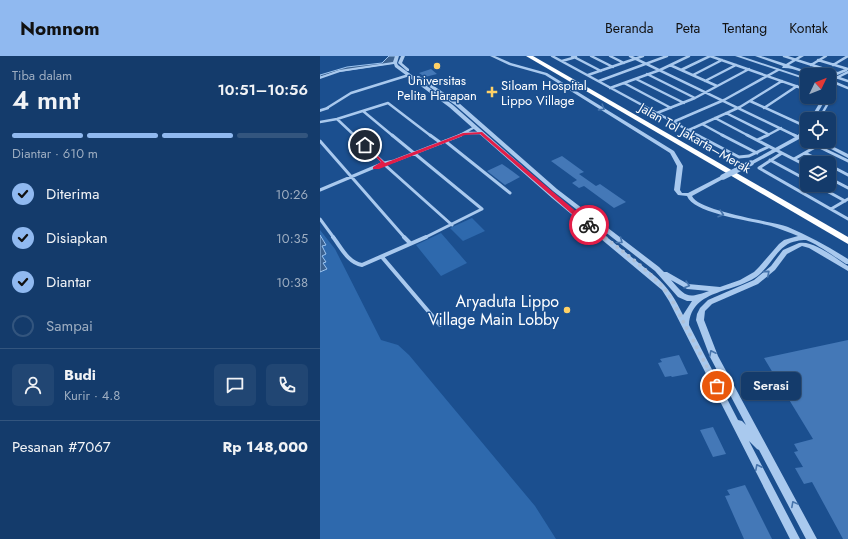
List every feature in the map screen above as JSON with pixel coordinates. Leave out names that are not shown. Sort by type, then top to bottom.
[{"type":"highway","name":"Jalan Tol Jakarta–Merak","points":[[529,56],[848,240]]},
{"type":"highway","name":"Jalan Tol Jakarta–Merak","points":[[538,56],[848,233]]},
{"type":"street","points":[[396,65],[397,56]]},
{"type":"street","points":[[403,56],[400,63],[409,73],[460,115],[554,197],[664,288],[672,300],[796,539]]},
{"type":"street","points":[[552,56],[739,157],[757,154],[768,147]]},
{"type":"street","points":[[562,61],[578,56]]},
{"type":"street","points":[[591,56],[613,67]]},
{"type":"street","points":[[610,56],[624,63]]},
{"type":"street","points":[[630,56],[740,107],[781,128],[800,135]]},
{"type":"street","points":[[588,75],[644,56]]},
{"type":"street","points":[[599,81],[667,56]]},
{"type":"street","points":[[610,88],[660,70],[689,56]]},
{"type":"street","points":[[681,70],[710,56],[800,87]]},
{"type":"street","points":[[737,56],[800,77]]},
{"type":"street","points":[[757,56],[800,70]]},
{"type":"street","points":[[784,56],[837,73],[848,69]]},
{"type":"street","points":[[673,122],[724,100],[802,56]]},
{"type":"street","points":[[811,65],[826,56]]},
{"type":"street","points":[[833,65],[848,56]]},
{"type":"street","points":[[495,57],[510,64],[546,74],[672,152],[680,166],[677,190],[682,195],[690,197],[708,210],[724,216],[775,226],[805,238],[848,262]]},
{"type":"street","points":[[573,57],[601,71]]},
{"type":"street","points":[[693,75],[722,60]]},
{"type":"street","points":[[818,60],[848,69]]},
{"type":"street","points":[[320,78],[337,72],[396,65],[450,99],[555,190],[657,269],[687,286],[720,293]]},
{"type":"street","points":[[670,65],[717,86]]},
{"type":"street","points":[[705,81],[736,65]]},
{"type":"street","points":[[657,113],[695,98],[749,69]]},
{"type":"street","points":[[320,110],[327,108],[351,93],[409,73]]},
{"type":"street","points":[[836,77],[844,73],[848,74]]},
{"type":"street","points":[[647,74],[695,98]]},
{"type":"street","points":[[836,77],[848,81]]},
{"type":"street","points":[[636,78],[684,103]]},
{"type":"street","points":[[689,130],[740,107],[782,81]]},
{"type":"street","points":[[624,83],[671,108]]},
{"type":"street","points":[[836,83],[848,88]]},
{"type":"street","points":[[764,108],[797,86]]},
{"type":"street","points":[[450,99],[449,101],[460,110],[460,115]]},
{"type":"street","points":[[750,101],[800,124]]},
{"type":"street","points":[[320,122],[337,119],[389,103],[441,143]]},
{"type":"street","points":[[320,219],[349,258],[356,264],[362,264],[382,257],[452,225],[482,209],[363,111]]},
{"type":"street","points":[[726,113],[768,134]]},
{"type":"street","points":[[715,118],[768,147],[800,162]]},
{"type":"street","points":[[337,119],[452,225]]},
{"type":"street","points":[[702,124],[757,154]]},
{"type":"street","points":[[320,190],[466,133],[475,128]]},
{"type":"street","points":[[757,140],[781,128]]},
{"type":"street","points":[[466,133],[481,133]]},
{"type":"street","points":[[690,197],[723,177],[800,138]]},
{"type":"street","points":[[320,141],[410,243]]},
{"type":"street","points":[[445,141],[510,193]]},
{"type":"street","points":[[794,159],[812,148]]},
{"type":"street","points":[[825,148],[848,162]]},
{"type":"street","points":[[828,148],[848,156]]},
{"type":"street","points":[[805,153],[811,156]]},
{"type":"street","points":[[782,154],[759,167],[759,169],[848,218]]},
{"type":"street","points":[[770,160],[800,176]]},
{"type":"street","points":[[836,169],[848,175]]},
{"type":"street","points":[[836,182],[848,188]]},
{"type":"street","points":[[830,192],[846,200]]},
{"type":"street","points":[[831,209],[846,200]]},
{"type":"street","points":[[805,238],[792,238],[776,249],[766,264],[756,274],[720,293],[705,306],[700,316],[700,320],[714,357],[812,539]]},
{"type":"street","points":[[672,300],[678,300],[683,297],[700,298],[756,282],[773,268],[785,252],[801,244],[811,246],[848,269]]},
{"type":"street","points":[[382,257],[440,325]]},
{"type":"street","points":[[657,269],[683,297]]},
{"type":"street","points":[[685,325],[685,318],[690,307],[700,298]]},
{"type":"street","points":[[733,417],[767,453]]},
{"type":"shaded area","points":[[389,56],[397,56],[394,63],[336,72],[320,77],[320,75],[347,67],[382,63]]},
{"type":"shaded area","points":[[472,218],[485,231],[463,241],[450,228]]},
{"type":"shaded area","points":[[320,230],[335,249],[381,340],[398,345],[409,355],[535,506],[556,539],[320,539]]},
{"type":"shaded area","points":[[441,233],[467,263],[441,276],[416,245]]},
{"type":"shaded area","points":[[320,235],[326,245],[322,246],[326,254],[322,256],[326,262],[323,263],[327,269],[320,272]]},
{"type":"building","points":[[431,69],[437,74],[425,77],[419,73]]},
{"type":"building","points":[[562,156],[584,172],[579,174],[596,186],[600,184],[626,202],[614,208],[584,186],[579,188],[572,183],[577,180],[551,161]]},
{"type":"building","points":[[502,164],[520,177],[505,185],[487,171]]},
{"type":"building","points":[[848,340],[848,539],[843,539],[812,482],[804,484],[795,468],[803,467],[794,452],[798,451],[794,444],[813,439],[785,393],[791,392],[785,382],[779,383],[764,358]]},
{"type":"building","points":[[679,355],[688,374],[665,377],[658,363],[662,362],[660,359]]},
{"type":"building","points":[[713,427],[726,454],[713,457],[700,430]]},
{"type":"building","points":[[745,485],[772,539],[744,539],[725,496],[730,495],[727,490]]},
{"type":"way so far","points":[[589,225],[664,288],[672,300],[717,386]]},
{"type":"place","name":"Universitas Pelita Harapan","points":[[437,66]]},
{"type":"place","name":"Siloam Hospital Lippo Village","points":[[492,92]]},
{"type":"place","name":"Aryaduta Lippo Village Main Lobby","points":[[567,310]]},
{"type":"place","name":"Serasi","points":[[717,386]]},
{"type":"route","points":[[365,145],[384,162],[375,168],[386,166],[394,161],[464,134],[472,132],[481,133],[589,225]]}]
